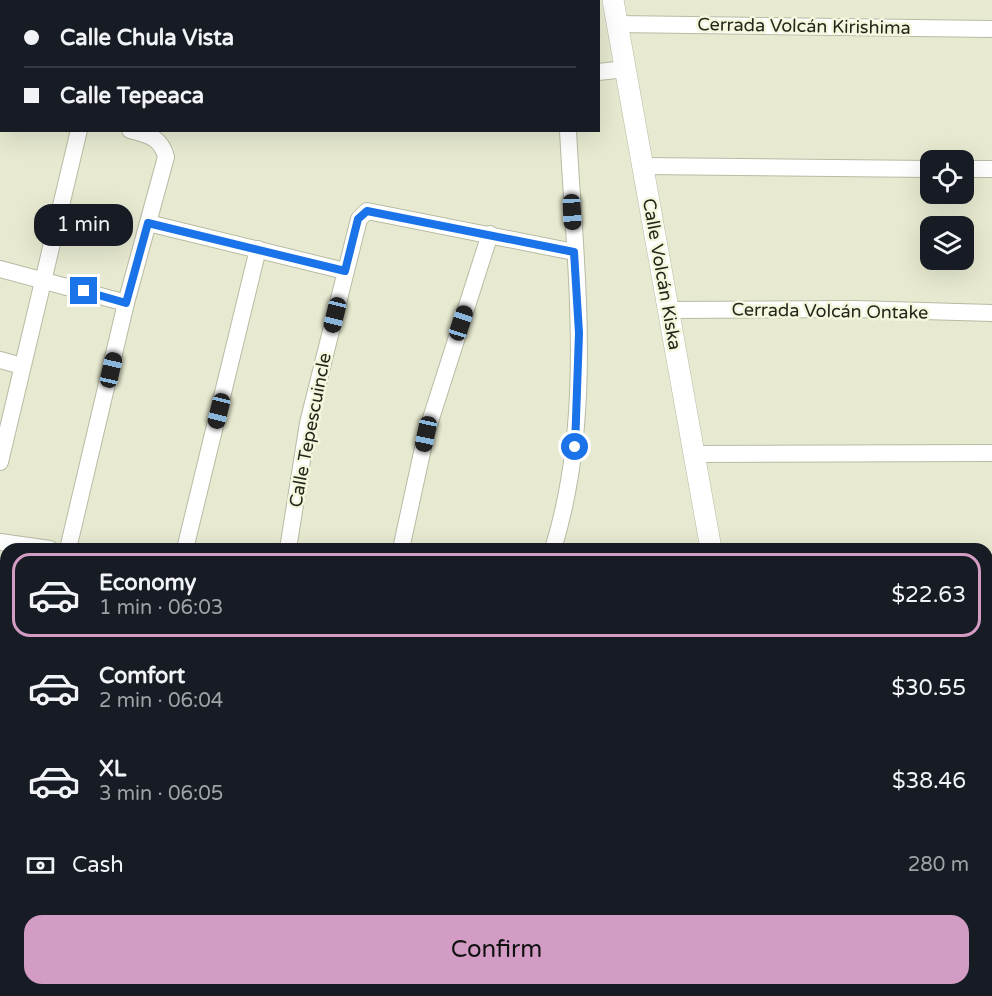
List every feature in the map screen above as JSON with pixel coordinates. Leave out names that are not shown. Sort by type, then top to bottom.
[{"type":"street","name":"Calle Volcán Kiska","points":[[612,0],[710,543]]},
{"type":"street","name":"Cerrada Volcán Kirishima","points":[[617,24],[992,29]]},
{"type":"street","points":[[600,72],[626,69]]},
{"type":"street","points":[[0,462],[79,132]]},
{"type":"street","points":[[70,543],[126,303],[166,158],[163,145],[153,136],[138,132]]},
{"type":"street","points":[[558,543],[569,490],[577,425],[579,333],[568,132]]},
{"type":"street","points":[[643,166],[920,169]]},
{"type":"street","points":[[974,169],[991,169]]},
{"type":"street","name":"Calle Tepescuincle","points":[[289,543],[308,423],[358,219],[367,211],[490,234]]},
{"type":"street","points":[[148,223],[345,271]]},
{"type":"street","points":[[402,543],[426,434],[490,234],[574,252]]},
{"type":"street","points":[[186,543],[258,249]]},
{"type":"street","points":[[0,269],[126,303]]},
{"type":"street","name":"Cerrada Volcán Ontake","points":[[668,310],[855,309],[992,313]]},
{"type":"street","points":[[0,360],[22,366]]},
{"type":"street","points":[[694,454],[990,453]]},
{"type":"route","points":[[84,291],[126,303],[148,223],[345,271],[358,219],[367,211],[574,252],[579,333],[575,447]]}]
